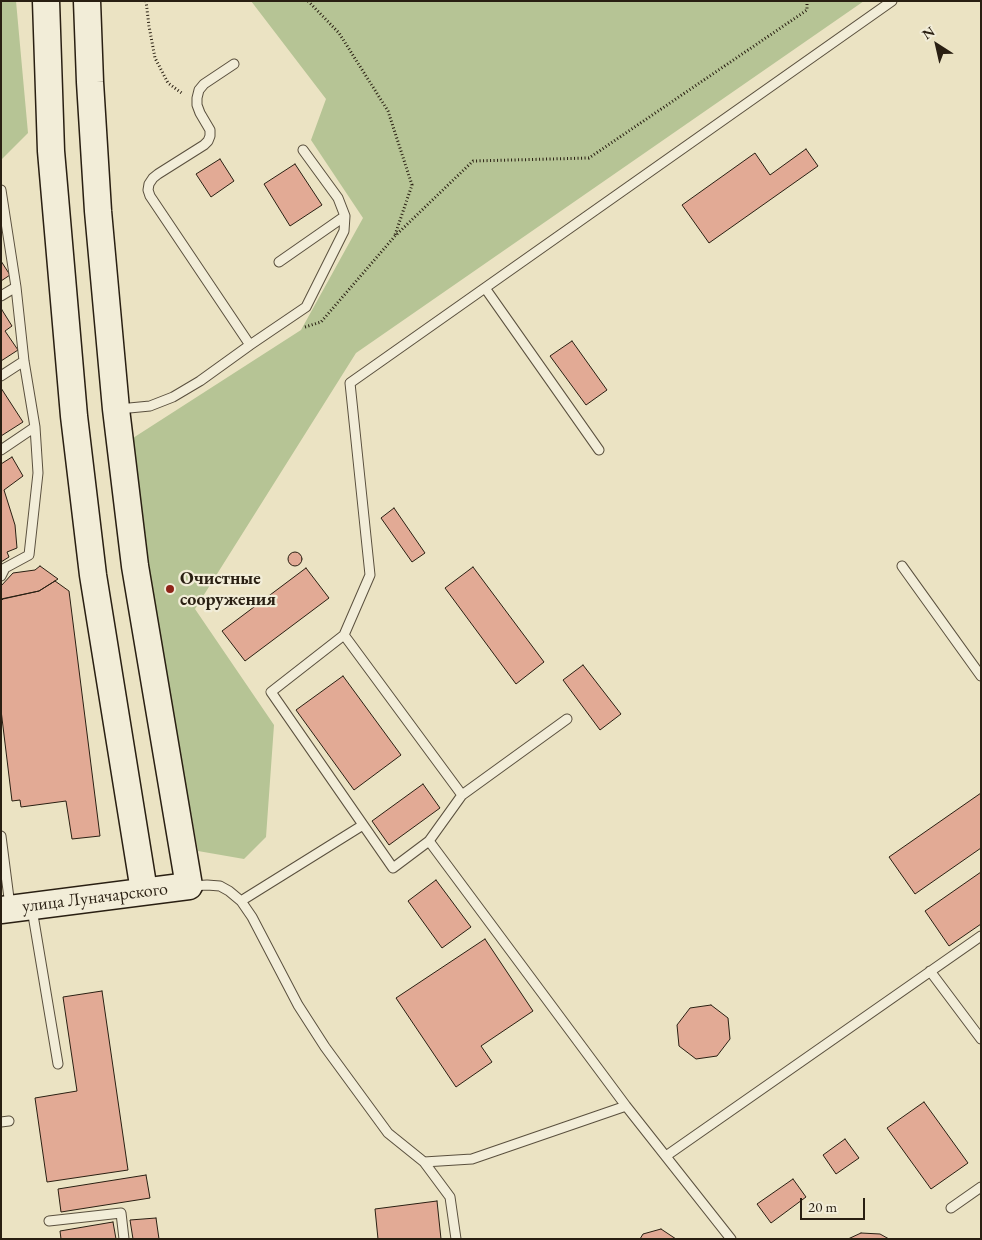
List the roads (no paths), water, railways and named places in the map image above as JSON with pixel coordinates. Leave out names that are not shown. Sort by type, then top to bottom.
[{"type":"main road","points":[[46,4],[51,151],[74,416],[93,575],[144,891]]},
{"type":"main road","points":[[87,4],[90,91],[98,211],[116,409],[135,566],[189,886]]},
{"type":"main road","name":"улица Луначарского","points":[[15,908],[189,886]]},
{"type":"lane","points":[[567,719],[462,795],[429,841],[393,868],[271,692],[344,635],[370,575],[350,383],[892,1]]},
{"type":"lane","points":[[234,64],[204,84],[199,90],[197,105],[210,130],[208,141],[153,178],[148,190],[150,196],[250,345]]},
{"type":"lane","points":[[116,409],[150,406],[173,397],[200,381],[306,307],[344,231],[345,216],[338,198],[303,150]]},
{"type":"lane","points":[[1,190],[16,287],[24,362],[36,427],[38,473],[29,555],[5,568],[1,576]]},
{"type":"lane","points":[[279,262],[345,216]]},
{"type":"lane","points":[[1,296],[16,287]]},
{"type":"lane","points":[[485,288],[599,450]]},
{"type":"lane","points":[[1,376],[24,362]]},
{"type":"lane","points":[[1,450],[36,427]]},
{"type":"lane","points":[[902,566],[981,676]]},
{"type":"lane","points":[[344,635],[462,795]]},
{"type":"lane","points":[[241,901],[364,825]]},
{"type":"lane","points":[[1,836],[15,908],[58,1064]]},
{"type":"lane","points":[[429,841],[626,1106],[731,1239]]},
{"type":"lane","points":[[189,886],[207,884],[220,886],[241,901],[252,917],[298,1005],[325,1047],[388,1134],[424,1162],[450,1197],[456,1239]]},
{"type":"lane","points":[[666,1156],[981,936]]},
{"type":"lane","points":[[930,971],[981,1039]]},
{"type":"lane","points":[[424,1162],[472,1159],[626,1106]]},
{"type":"lane","points":[[951,1208],[981,1187]]},
{"type":"lane","points":[[49,1221],[121,1213],[124,1239]]},
{"type":"place","name":"Очистные сооружения","points":[[170,589]]}]
